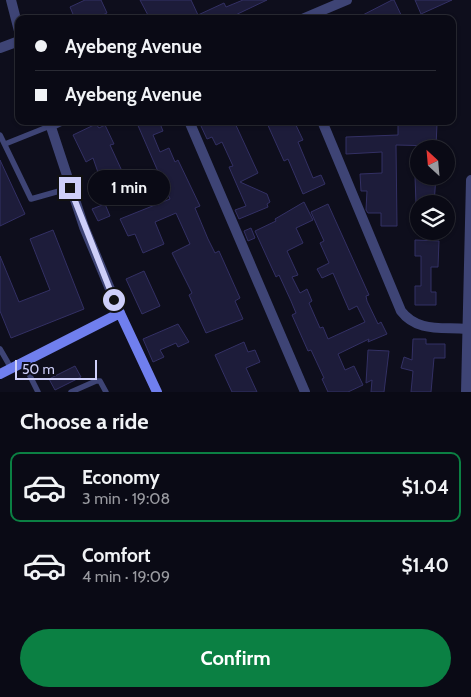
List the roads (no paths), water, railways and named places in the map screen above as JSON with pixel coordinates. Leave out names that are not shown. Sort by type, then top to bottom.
[{"type":"street","points":[[311,15],[347,0]]},
{"type":"street","points":[[14,1],[16,15]]},
{"type":"street","points":[[0,48],[15,42]]},
{"type":"street","points":[[50,125],[70,188],[120,313],[157,392]]},
{"type":"street","points":[[191,125],[305,392]]},
{"type":"street","points":[[324,125],[401,311],[409,322],[419,326],[466,330]]},
{"type":"street","points":[[466,392],[471,180]]},
{"type":"street","points":[[0,374],[120,313]]},
{"type":"lane","points":[[5,144],[48,125]]},
{"type":"lane","points":[[0,135],[31,199],[70,188]]},
{"type":"lane","points":[[0,349],[11,368]]},
{"type":"lane","points":[[23,362],[38,392]]},
{"type":"lane","points":[[71,392],[96,381],[100,381],[106,392]]}]
